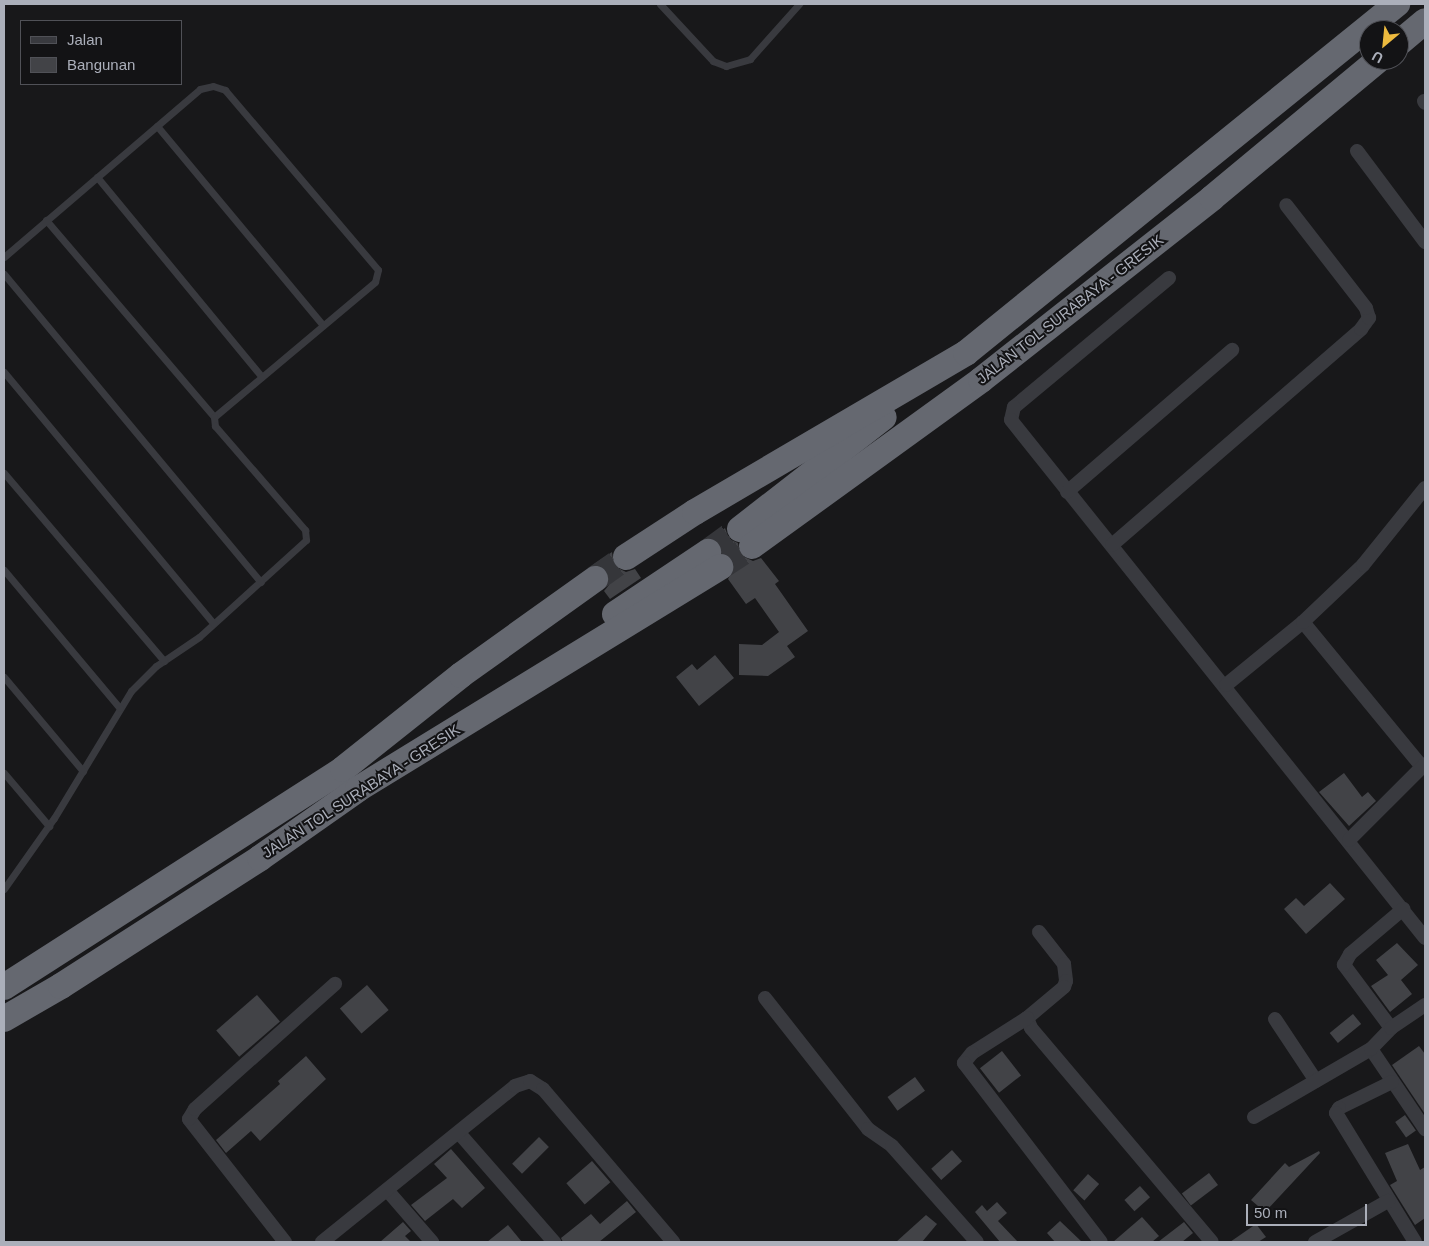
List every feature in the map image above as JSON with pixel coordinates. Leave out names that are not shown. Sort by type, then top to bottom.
[{"type":"highway","name":"JALAN TOL SURABAYA - GRESIK","points":[[1366,70],[1212,198],[989,374],[746,537],[966,353],[1397,4]]},
{"type":"highway","points":[[1409,34],[1425,21]]},
{"type":"highway","name":"JALAN TOL SURABAYA - GRESIK","points":[[626,557],[695,512],[966,353]]},
{"type":"highway","name":"JALAN TOL SURABAYA - GRESIK","points":[[4,1018],[61,986],[260,858],[358,790],[714,560],[618,612],[412,737],[344,769]]},
{"type":"highway","name":"JALAN TOL SURABAYA - GRESIK","points":[[4,987],[344,769],[461,675],[595,579]]},
{"type":"street","points":[[1356,151],[1425,242]]},
{"type":"street","points":[[1112,545],[1361,328],[1369,318],[1366,308],[1286,205]]},
{"type":"street","points":[[1169,278],[1014,407],[1011,413],[1011,420],[1067,492],[1226,685],[1425,938]]},
{"type":"street","points":[[1067,492],[1232,350]]},
{"type":"street","points":[[1226,685],[1303,622],[1379,548],[1425,488]]},
{"type":"street","points":[[1303,622],[1424,766],[1348,840]]},
{"type":"street","points":[[1391,1028],[1344,964],[1350,954],[1403,909]]},
{"type":"street","points":[[1039,932],[1064,964],[1066,980],[1064,987],[1027,1018],[972,1053],[964,1062],[1102,1242]]},
{"type":"street","points":[[285,1242],[189,1119],[195,1109],[335,984]]},
{"type":"street","points":[[765,998],[868,1130],[898,1152],[978,1242]]},
{"type":"street","points":[[1254,1117],[1371,1049],[1391,1028],[1425,1005]]},
{"type":"street","points":[[1027,1018],[1031,1028],[1212,1242]]},
{"type":"street","points":[[1275,1019],[1316,1081]]},
{"type":"street","points":[[1371,1049],[1425,1129]]},
{"type":"street","points":[[322,1242],[523,1081],[535,1082],[673,1242]]},
{"type":"street","points":[[1392,1082],[1339,1108],[1336,1113],[1414,1242]]},
{"type":"street","points":[[459,1133],[554,1242]]},
{"type":"street","points":[[387,1190],[432,1242]]},
{"type":"street","points":[[1315,1242],[1388,1201]]},
{"type":"lane","points":[[660,4],[713,61],[726,66],[750,59],[799,4]]},
{"type":"lane","points":[[4,257],[200,89],[220,87],[378,270],[375,282],[214,418]]},
{"type":"lane","points":[[157,126],[323,325]]},
{"type":"lane","points":[[97,177],[262,376]]},
{"type":"lane","points":[[4,889],[49,826],[130,691],[164,661],[214,624],[303,544],[307,534],[215,426],[214,418],[46,220]]},
{"type":"lane","points":[[4,274],[260,582]]},
{"type":"lane","points":[[4,372],[214,624]]},
{"type":"lane","points":[[4,473],[164,661]]},
{"type":"lane","points":[[4,570],[120,708]]},
{"type":"lane","points":[[4,677],[83,771]]},
{"type":"lane","points":[[4,773],[49,826]]},
{"type":"building","points":[[725,528],[729,539],[738,543],[740,555],[753,561],[761,558],[779,581],[775,584],[808,631],[787,646],[795,657],[768,676],[739,675],[739,644],[762,645],[779,632],[755,598],[746,604],[728,579],[735,567],[733,560],[712,538]]},
{"type":"building","points":[[612,552],[614,566],[626,572],[635,569],[641,578],[610,599],[604,591],[609,585],[607,571],[594,564]]},
{"type":"building","points":[[715,655],[734,678],[699,706],[676,677],[692,664],[697,670]]},
{"type":"building","points":[[1344,773],[1362,797],[1368,792],[1376,801],[1349,826],[1319,792]]},
{"type":"building","points":[[1330,883],[1345,899],[1306,934],[1284,909],[1296,898],[1304,906]]},
{"type":"building","points":[[1397,943],[1418,965],[1401,980],[1412,994],[1390,1012],[1371,986],[1388,975],[1376,960]]},
{"type":"building","points":[[367,985],[389,1010],[361,1034],[340,1009]]},
{"type":"building","points":[[257,995],[280,1021],[239,1057],[216,1030]]},
{"type":"building","points":[[1353,1014],[1361,1024],[1338,1043],[1330,1033]]},
{"type":"building","points":[[1419,1046],[1425,1054],[1425,1114],[1392,1065]]},
{"type":"building","points":[[1002,1051],[1021,1075],[999,1093],[980,1068]]},
{"type":"building","points":[[306,1056],[326,1079],[260,1141],[251,1131],[226,1153],[216,1140],[280,1084],[278,1081]]},
{"type":"building","points":[[915,1077],[925,1091],[897,1111],[887,1097]]},
{"type":"building","points":[[1405,1115],[1416,1131],[1406,1137],[1395,1122]]},
{"type":"building","points":[[539,1137],[549,1147],[522,1174],[512,1164]]},
{"type":"building","points":[[1408,1144],[1420,1170],[1425,1167],[1425,1218],[1415,1225],[1390,1185],[1397,1181],[1385,1153]]},
{"type":"building","points":[[451,1149],[485,1188],[462,1208],[453,1199],[425,1221],[411,1205],[447,1178],[434,1164]]},
{"type":"building","points":[[952,1150],[962,1161],[941,1180],[931,1169]]},
{"type":"building","points":[[1319,1151],[1320,1153],[1265,1212],[1251,1200],[1285,1163],[1289,1167]]},
{"type":"building","points":[[592,1161],[610,1182],[585,1204],[566,1183]]},
{"type":"building","points":[[1209,1173],[1218,1185],[1191,1205],[1182,1193]]},
{"type":"building","points":[[1088,1174],[1099,1184],[1084,1200],[1073,1190]]},
{"type":"building","points":[[1140,1186],[1150,1197],[1134,1211],[1124,1200]]},
{"type":"building","points":[[627,1201],[636,1212],[599,1242],[563,1242],[561,1238],[591,1214],[600,1224]]},
{"type":"building","points":[[997,1202],[1007,1213],[998,1221],[1018,1242],[1000,1242],[975,1212],[982,1205],[987,1211]]},
{"type":"building","points":[[926,1215],[937,1224],[922,1242],[896,1242]]},
{"type":"building","points":[[1142,1217],[1159,1236],[1152,1242],[1113,1242]]},
{"type":"building","points":[[1060,1221],[1082,1242],[1055,1242],[1047,1233]]},
{"type":"building","points":[[403,1222],[411,1231],[405,1236],[411,1242],[380,1242]]},
{"type":"building","points":[[1184,1222],[1193,1233],[1182,1242],[1158,1242]]},
{"type":"building","points":[[1256,1224],[1266,1237],[1258,1242],[1230,1242]]},
{"type":"building","points":[[508,1225],[522,1242],[487,1242]]},
{"type":"tunnel","points":[[708,552],[740,529]]},
{"type":"tunnel","points":[[720,567],[752,546]]},
{"type":"tunnel","points":[[595,579],[626,557]]}]
